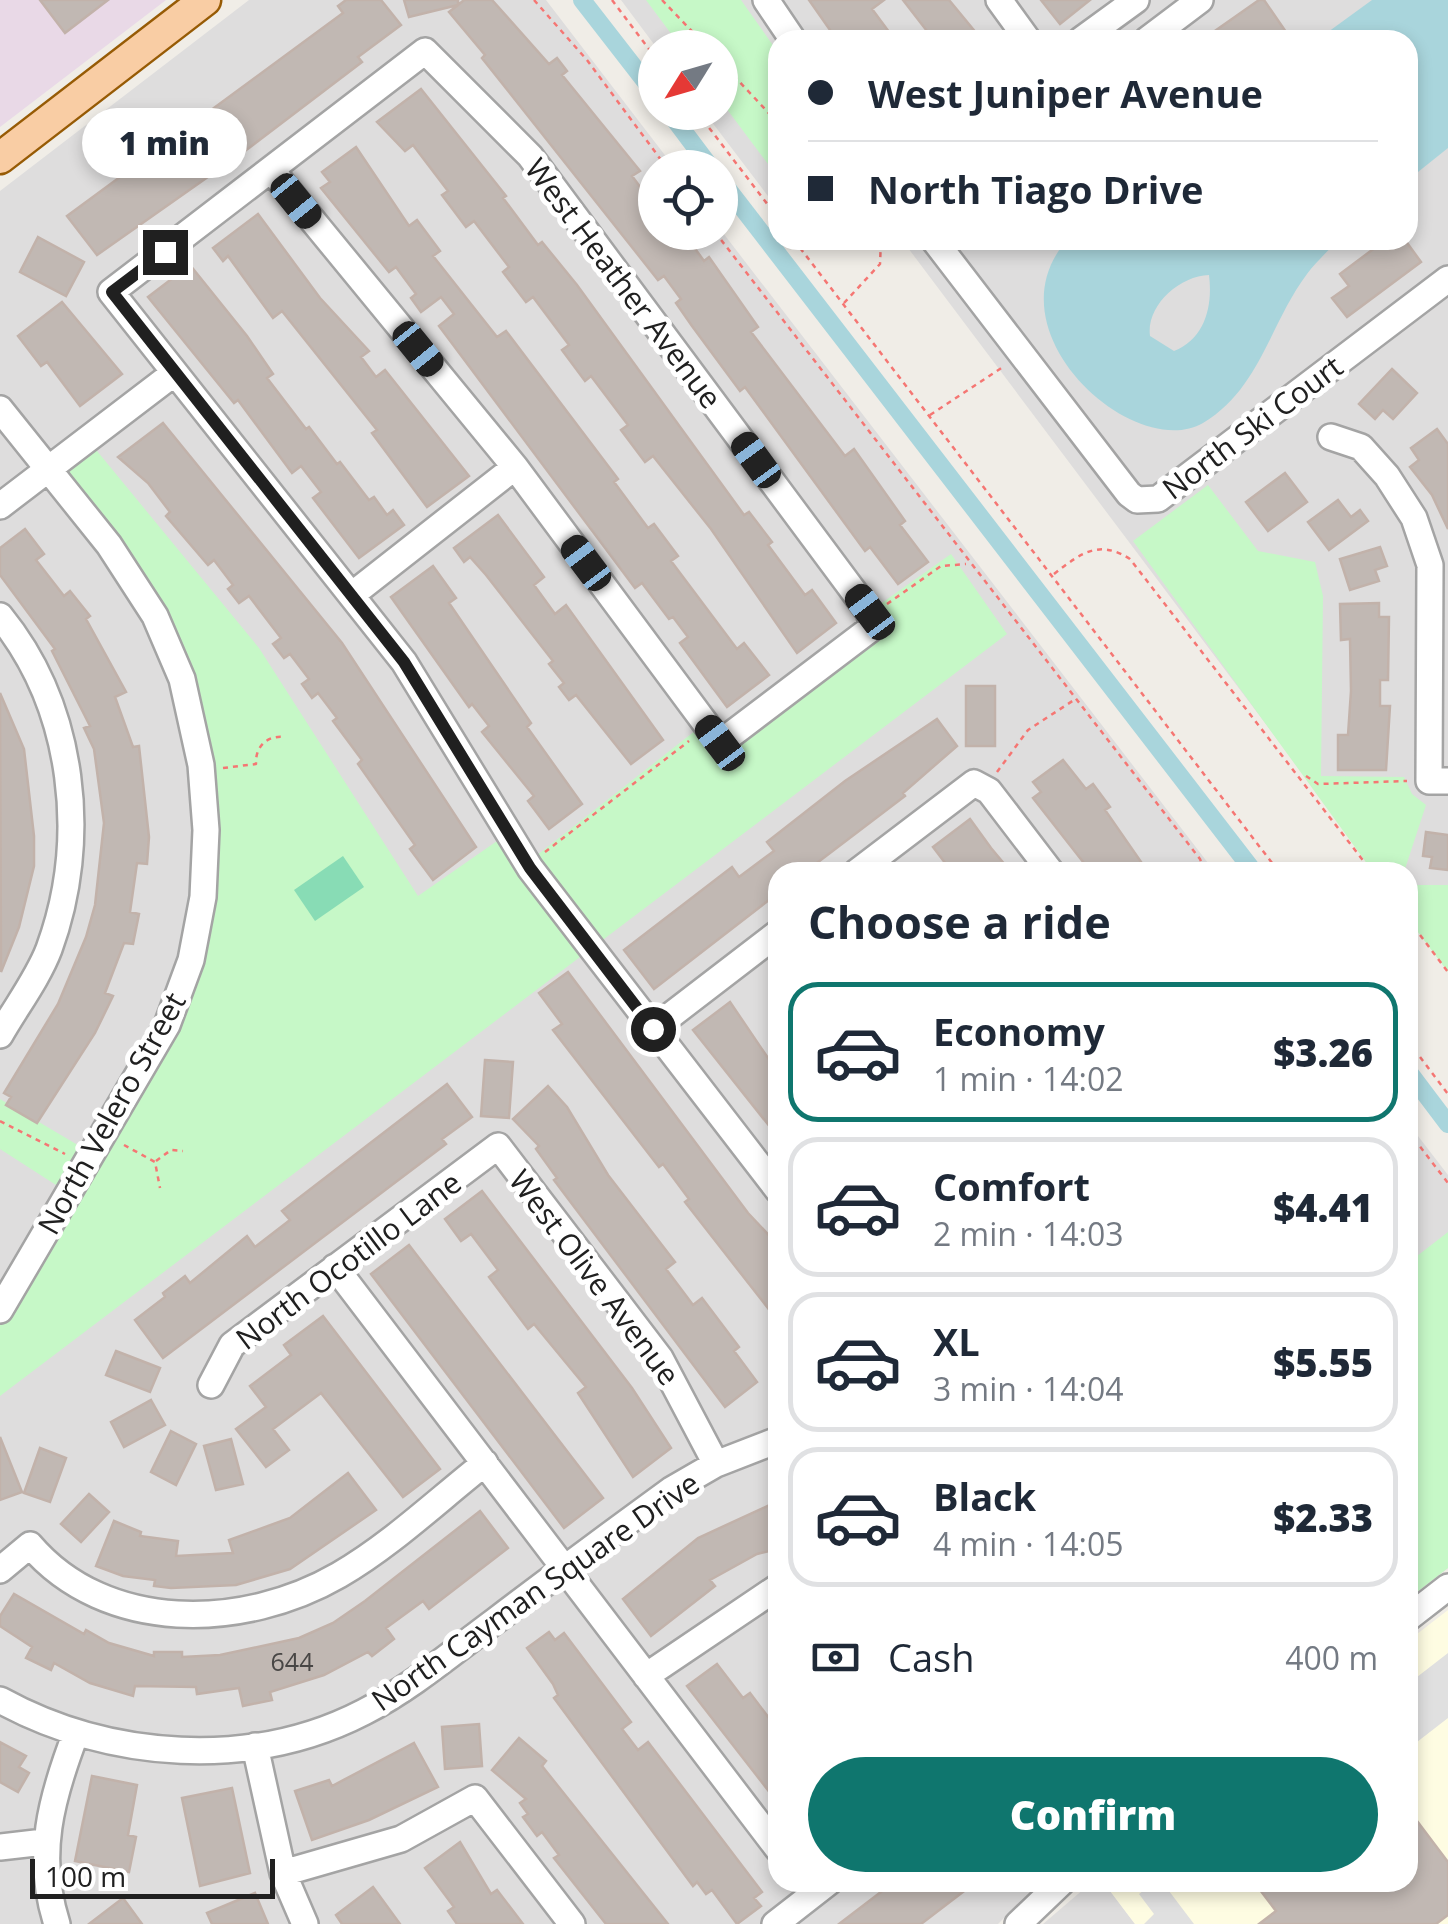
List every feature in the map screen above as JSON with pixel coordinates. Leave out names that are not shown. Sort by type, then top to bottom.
[{"type":"main road","points":[[0,158],[203,0]]},
{"type":"street","points":[[766,0],[786,30]]},
{"type":"street","points":[[998,0],[1020,30]]},
{"type":"street","points":[[1095,30],[1136,0]]},
{"type":"street","points":[[1160,30],[1200,0]]},
{"type":"street","name":"West Heather Avenue","points":[[272,171],[425,51],[530,156],[871,620]]},
{"type":"street","points":[[768,1177],[530,868],[404,662],[354,594],[173,374],[112,292],[272,171],[515,468],[714,735],[871,620]]},
{"type":"street","points":[[942,250],[1028,363]]},
{"type":"street","name":"North Ski Court","points":[[1028,363],[1129,494],[1148,502],[1158,499],[1448,279]]},
{"type":"street","points":[[0,506],[173,374]]},
{"type":"street","name":"North Velero Street","points":[[0,409],[109,545],[155,616],[182,679],[202,771],[204,864],[191,960],[167,1025],[0,1310]]},
{"type":"street","points":[[1331,437],[1361,447],[1388,476],[1414,518],[1430,565],[1439,781]]},
{"type":"street","points":[[354,594],[515,468]]},
{"type":"street","points":[[0,616],[42,687],[60,737],[73,813],[70,879],[48,952],[0,1035]]},
{"type":"street","points":[[872,862],[982,787],[1043,862]]},
{"type":"street","points":[[653,1029],[768,941]]},
{"type":"street","name":"North Ocotillo Lane","points":[[210,1385],[232,1344],[498,1146]]},
{"type":"street","name":"West Olive Avenue","points":[[498,1146],[660,1358],[716,1464]]},
{"type":"street","points":[[335,1267],[768,1836]]},
{"type":"street","name":"North Cayman Square Drive","points":[[0,1700],[76,1733],[135,1748],[192,1752],[256,1746],[363,1713],[413,1682],[671,1490],[716,1464],[768,1444]]},
{"type":"street","points":[[0,1570],[30,1545],[54,1572],[88,1593],[134,1608],[192,1616],[238,1613],[296,1596],[341,1574],[485,1463]]},
{"type":"street","points":[[1418,1610],[1448,1586]]},
{"type":"street","points":[[646,1676],[768,1594]]},
{"type":"street","points":[[57,1924],[46,1890],[44,1842],[58,1781],[76,1733]]},
{"type":"street","points":[[256,1746],[283,1873],[304,1924]]},
{"type":"street","points":[[283,1873],[401,1839],[475,1798],[572,1924]]},
{"type":"street","points":[[0,1848],[44,1842]]},
{"type":"street","points":[[775,1924],[810,1892]]},
{"type":"street","points":[[1018,1924],[1052,1892]]},
{"type":"path","points":[[534,0],[586,60],[654,150]]},
{"type":"path","points":[[612,0],[638,34]]},
{"type":"path","points":[[662,0],[691,30]]},
{"type":"path","points":[[738,81],[768,113]]},
{"type":"path","points":[[711,130],[768,205]]},
{"type":"path","points":[[729,250],[1201,862]]},
{"type":"path","points":[[802,250],[1271,862]]},
{"type":"path","points":[[843,304],[880,264],[881,250]]},
{"type":"path","points":[[929,416],[1028,363]]},
{"type":"path","points":[[1052,576],[1082,552],[1100,547],[1130,559],[1364,862]]},
{"type":"path","points":[[871,620],[941,566],[967,563]]},
{"type":"path","points":[[982,787],[1023,734],[1076,700]]},
{"type":"path","points":[[540,856],[714,735]]},
{"type":"path","points":[[202,771],[256,764],[256,752],[264,743],[284,737]]},
{"type":"path","points":[[1306,776],[1318,784],[1439,781]]},
{"type":"path","points":[[1418,932],[1448,972]]},
{"type":"path","points":[[1418,1054],[1448,1094]]},
{"type":"path","points":[[0,1120],[86,1167]]},
{"type":"path","points":[[105,1135],[155,1162]]},
{"type":"path","points":[[1418,1144],[1448,1183]]},
{"type":"path","points":[[155,1162],[171,1150],[183,1150]]},
{"type":"path","points":[[155,1162],[160,1188]]},
{"type":"shaded area","points":[[0,0],[166,0],[0,127]]},
{"type":"shaded area","points":[[249,0],[546,0],[638,120],[638,130],[646,130],[661,150],[638,150],[638,250],[736,250],[1207,862],[768,862],[768,1892],[1030,1892],[998,1924],[0,1924],[0,191]]},
{"type":"shaded area","points":[[621,0],[1448,0],[1448,966],[1418,926],[1418,862],[1369,862],[910,250],[1418,250],[1418,30],[768,30],[768,196],[738,157],[738,150],[733,150],[718,130],[738,130],[738,30],[643,30]]},
{"type":"shaded area","points":[[1418,1136],[1448,1175],[1448,1568],[1418,1591]]},
{"type":"shaded area","points":[[1448,1610],[1448,1924],[1135,1924],[1111,1892],[1418,1892],[1418,1633]]},
{"type":"shaded area","points":[[1448,1653],[1448,1718],[1418,1741],[1418,1676]]},
{"type":"shaded area","points":[[1080,1892],[1111,1892],[1135,1924],[1043,1924]]},
{"type":"shaded area","points":[[1170,1892],[1194,1924],[1144,1924],[1154,1914],[1139,1894]]},
{"type":"green space","points":[[646,0],[741,0],[768,38],[768,164],[738,124],[738,30],[668,30]]},
{"type":"green space","points":[[88,440],[259,648],[418,896],[497,841],[580,957],[0,1396],[0,1310],[70,1194],[0,1149],[0,1099],[93,1154],[167,1025],[203,897],[184,683],[47,471]]},
{"type":"green space","points":[[1208,485],[1258,551],[1315,562],[1323,596],[1321,776],[1404,777],[1412,794],[1426,805],[1407,862],[1366,862],[1133,541]]},
{"type":"green space","points":[[951,554],[1007,634],[600,942],[536,856],[705,723],[720,742],[873,628],[869,612]]},
{"type":"green space","points":[[343,856],[364,887],[315,921],[294,890]]},
{"type":"green space","points":[[1418,885],[1448,885],[1448,972],[1418,932]]},
{"type":"green space","points":[[1448,1232],[1448,1568],[1418,1591],[1418,1255]]},
{"type":"water","points":[[1372,0],[1448,0],[1448,148],[1418,172],[1418,30],[1331,30]]},
{"type":"water","points":[[1061,250],[1329,250],[1294,293],[1238,392],[1203,423],[1174,430],[1141,424],[1109,407],[1079,381],[1057,348],[1045,313],[1047,276]],"holes":[[[1209,275],[1208,310],[1200,330],[1185,346],[1174,351],[1150,336],[1153,314],[1159,304],[1187,281]]]},
{"type":"building","points":[[40,0],[108,0],[65,33]]},
{"type":"building","points":[[346,0],[381,0],[401,25],[358,57],[362,62],[249,148],[97,255],[67,216],[343,13],[338,6]]},
{"type":"building","points":[[404,0],[458,0],[458,5],[409,17]]},
{"type":"building","points":[[464,0],[492,0],[549,64],[557,58],[567,71],[562,75],[638,169],[632,176],[638,184],[638,250],[696,250],[704,261],[709,257],[758,327],[751,332],[845,456],[854,449],[905,521],[900,525],[928,562],[898,584],[870,547],[865,551],[745,387],[740,391],[692,326],[676,303],[681,299],[664,276],[658,280],[449,12]]},
{"type":"building","points":[[809,0],[884,0],[872,9],[888,30],[830,30]]},
{"type":"building","points":[[903,0],[949,0],[974,30],[926,30]]},
{"type":"building","points":[[1041,0],[1090,0],[1060,24]]},
{"type":"building","points":[[1264,0],[1285,30],[1216,30]]},
{"type":"building","points":[[421,89],[506,196],[503,198],[538,245],[542,242],[577,285],[744,515],[749,512],[772,542],[768,545],[805,595],[812,590],[836,623],[797,653],[711,529],[653,456],[645,462],[621,430],[628,425],[591,376],[585,381],[562,350],[569,345],[533,297],[526,302],[503,272],[509,267],[474,221],[466,227],[442,195],[448,191],[413,145],[405,151],[377,122]]},
{"type":"building","points":[[356,147],[409,226],[417,220],[440,251],[433,256],[497,337],[506,331],[618,479],[614,482],[648,528],[654,524],[678,556],[671,561],[737,649],[744,643],[769,675],[727,707],[680,643],[688,637],[673,617],[669,619],[642,583],[635,588],[439,326],[454,314],[441,297],[421,312],[411,298],[416,294],[396,267],[389,272],[321,188],[330,182],[322,172]]},
{"type":"building","points":[[258,214],[320,298],[369,351],[361,357],[376,377],[385,370],[469,476],[427,507],[372,433],[377,430],[282,311],[273,318],[228,256],[223,261],[213,248]]},
{"type":"building","points":[[38,237],[84,262],[66,296],[20,272]]},
{"type":"building","points":[[1372,250],[1412,250],[1421,262],[1347,317],[1332,298],[1349,286],[1340,274]]},
{"type":"building","points":[[190,265],[247,336],[273,374],[267,378],[306,429],[309,427],[369,500],[374,497],[387,515],[393,510],[404,525],[359,558],[313,498],[321,492],[301,466],[292,473],[238,400],[234,403],[148,297]]},
{"type":"building","points":[[62,302],[122,374],[80,406],[47,362],[41,366],[18,336]]},
{"type":"building","points":[[1392,369],[1417,393],[1393,419],[1383,410],[1375,419],[1359,404]]},
{"type":"building","points":[[163,423],[342,643],[476,847],[433,880],[410,849],[415,845],[358,764],[362,760],[333,721],[337,718],[318,693],[312,698],[302,684],[309,679],[290,654],[284,658],[273,644],[281,638],[249,596],[239,603],[228,589],[233,585],[214,560],[208,565],[166,516],[170,512],[148,483],[118,457]]},
{"type":"building","points":[[1437,429],[1448,444],[1448,529],[1432,495],[1410,467],[1419,460],[1411,448]]},
{"type":"building","points":[[1285,473],[1307,502],[1268,531],[1246,502]]},
{"type":"building","points":[[1338,500],[1351,517],[1360,510],[1368,521],[1329,550],[1308,522]]},
{"type":"building","points":[[498,515],[544,577],[534,585],[555,614],[566,605],[663,740],[631,764],[576,695],[569,700],[559,687],[564,683],[549,664],[553,661],[486,575],[470,557],[464,562],[454,548]]},
{"type":"building","points":[[25,529],[44,554],[36,560],[64,596],[70,591],[90,616],[86,619],[126,692],[115,697],[133,747],[139,746],[149,837],[147,864],[137,863],[130,912],[139,914],[133,944],[124,943],[105,993],[113,996],[95,1033],[37,1123],[6,1105],[11,1097],[4,1093],[58,1004],[86,937],[95,905],[104,823],[94,749],[84,728],[90,726],[52,651],[55,649],[0,575],[0,548]]},
{"type":"building","points":[[1380,547],[1387,566],[1375,570],[1379,581],[1350,590],[1340,559]]},
{"type":"building","points":[[433,566],[456,598],[449,603],[531,723],[527,727],[582,804],[549,829],[528,801],[534,796],[482,732],[489,726],[472,704],[469,707],[391,597]]},
{"type":"building","points":[[1379,603],[1379,617],[1389,617],[1388,680],[1380,680],[1380,706],[1390,706],[1386,770],[1338,770],[1338,735],[1348,735],[1351,691],[1350,639],[1341,640],[1340,604]]},
{"type":"building","points":[[966,686],[995,686],[995,746],[966,746]]},
{"type":"building","points":[[0,693],[24,749],[34,836],[34,866],[19,927],[1,972]]},
{"type":"building","points":[[937,719],[957,746],[903,793],[905,796],[818,862],[768,862],[768,901],[654,989],[624,950],[732,867],[739,877],[774,851],[767,842],[845,781]]},
{"type":"building","points":[[1063,760],[1086,789],[1093,784],[1110,807],[1105,810],[1141,862],[1083,862],[1033,798],[1041,792],[1033,782]]},
{"type":"building","points":[[970,819],[1003,862],[944,862],[933,847]]},
{"type":"building","points":[[1426,832],[1448,835],[1448,870],[1430,868],[1432,857],[1423,856]]},
{"type":"building","points":[[568,972],[768,1234],[768,1308],[685,1202],[689,1199],[663,1164],[659,1167],[553,1030],[562,1024],[539,993]]},
{"type":"building","points":[[730,1002],[768,1058],[768,1124],[693,1030]]},
{"type":"building","points":[[485,1060],[513,1062],[509,1118],[481,1116]]},
{"type":"building","points":[[447,1084],[472,1117],[442,1139],[446,1144],[163,1358],[135,1320],[185,1276],[190,1283],[247,1236],[255,1247],[290,1220],[282,1211]]},
{"type":"building","points":[[548,1086],[567,1107],[608,1175],[675,1262],[666,1269],[693,1305],[702,1298],[739,1347],[734,1351],[757,1382],[725,1407],[554,1180],[557,1178],[536,1149],[539,1146],[513,1119]]},
{"type":"building","points":[[482,1191],[632,1388],[671,1448],[633,1477],[578,1393],[586,1387],[534,1324],[528,1329],[489,1277],[498,1270],[471,1234],[461,1241],[445,1219]]},
{"type":"building","points":[[409,1245],[603,1498],[564,1528],[371,1274]]},
{"type":"building","points":[[323,1316],[440,1469],[403,1497],[321,1393],[273,1429],[289,1450],[266,1467],[236,1429],[266,1407],[250,1386],[291,1355],[284,1345]]},
{"type":"building","points":[[116,1351],[160,1368],[150,1392],[106,1375]]},
{"type":"building","points":[[151,1400],[165,1425],[124,1447],[111,1422]]},
{"type":"building","points":[[171,1431],[196,1444],[176,1485],[151,1472]]},
{"type":"building","points":[[0,1437],[22,1492],[0,1500]]},
{"type":"building","points":[[231,1439],[243,1484],[216,1490],[204,1446]]},
{"type":"building","points":[[40,1448],[66,1458],[50,1502],[24,1493]]},
{"type":"building","points":[[348,1473],[376,1510],[290,1569],[236,1585],[171,1588],[154,1586],[155,1580],[123,1576],[96,1566],[114,1521],[141,1532],[140,1536],[178,1541],[176,1556],[233,1553],[229,1540],[290,1518]]},
{"type":"building","points":[[89,1494],[109,1512],[81,1542],[61,1524]]},
{"type":"building","points":[[768,1506],[768,1551],[710,1580],[715,1586],[651,1636],[623,1599],[698,1538]]},
{"type":"building","points":[[480,1511],[508,1548],[429,1609],[423,1601],[386,1628],[394,1639],[372,1656],[368,1652],[324,1675],[270,1692],[272,1700],[243,1706],[239,1688],[197,1694],[196,1687],[135,1686],[133,1696],[90,1683],[54,1663],[51,1670],[26,1658],[32,1647],[0,1626],[0,1616],[14,1594],[84,1634],[86,1630],[109,1643],[154,1656],[154,1652],[182,1652],[182,1657],[220,1655],[299,1638],[333,1623],[365,1601]]},
{"type":"building","points":[[549,1632],[555,1640],[564,1633],[631,1722],[622,1729],[638,1750],[648,1742],[762,1892],[754,1898],[761,1906],[737,1924],[712,1890],[706,1894],[697,1882],[693,1886],[554,1698],[558,1695],[553,1684],[527,1648]]},
{"type":"building","points":[[717,1664],[743,1698],[750,1693],[768,1717],[768,1790],[687,1686]]},
{"type":"building","points":[[479,1724],[482,1766],[445,1769],[442,1727]]},
{"type":"building","points":[[519,1738],[546,1761],[542,1766],[668,1924],[606,1924],[554,1858],[559,1855],[542,1832],[537,1836],[523,1817],[528,1814],[520,1803],[526,1799],[492,1770]]},
{"type":"building","points":[[0,1742],[26,1756],[19,1767],[29,1773],[18,1792],[0,1782]]},
{"type":"building","points":[[414,1743],[438,1787],[369,1820],[312,1840],[295,1791],[329,1780],[332,1786]]},
{"type":"building","points":[[92,1776],[137,1785],[128,1835],[136,1837],[129,1872],[75,1861]]},
{"type":"building","points":[[232,1788],[250,1873],[200,1886],[182,1798]]},
{"type":"building","points":[[1418,1822],[1448,1862],[1448,1915],[1436,1924],[1259,1924],[1276,1911],[1262,1892],[1418,1892]]},
{"type":"building","points":[[460,1842],[491,1894],[497,1890],[523,1924],[457,1924],[448,1911],[454,1907],[425,1868]]},
{"type":"building","points":[[373,1887],[400,1924],[342,1924],[336,1915]]},
{"type":"building","points":[[881,1892],[963,1892],[921,1924],[839,1924]]},
{"type":"building","points":[[255,1893],[268,1924],[212,1924],[207,1913]]},
{"type":"building","points":[[123,1898],[142,1924],[89,1924]]},
{"type":"waterway","points":[[582,0],[638,72]]},
{"type":"waterway","points":[[682,130],[698,150]]},
{"type":"waterway","points":[[738,202],[768,241]]},
{"type":"waterway","points":[[775,250],[1246,862]]},
{"type":"waterway","points":[[1418,1084],[1448,1124]]},
{"type":"route","points":[[165,252],[112,292],[404,662],[530,868],[653,1029]]}]
